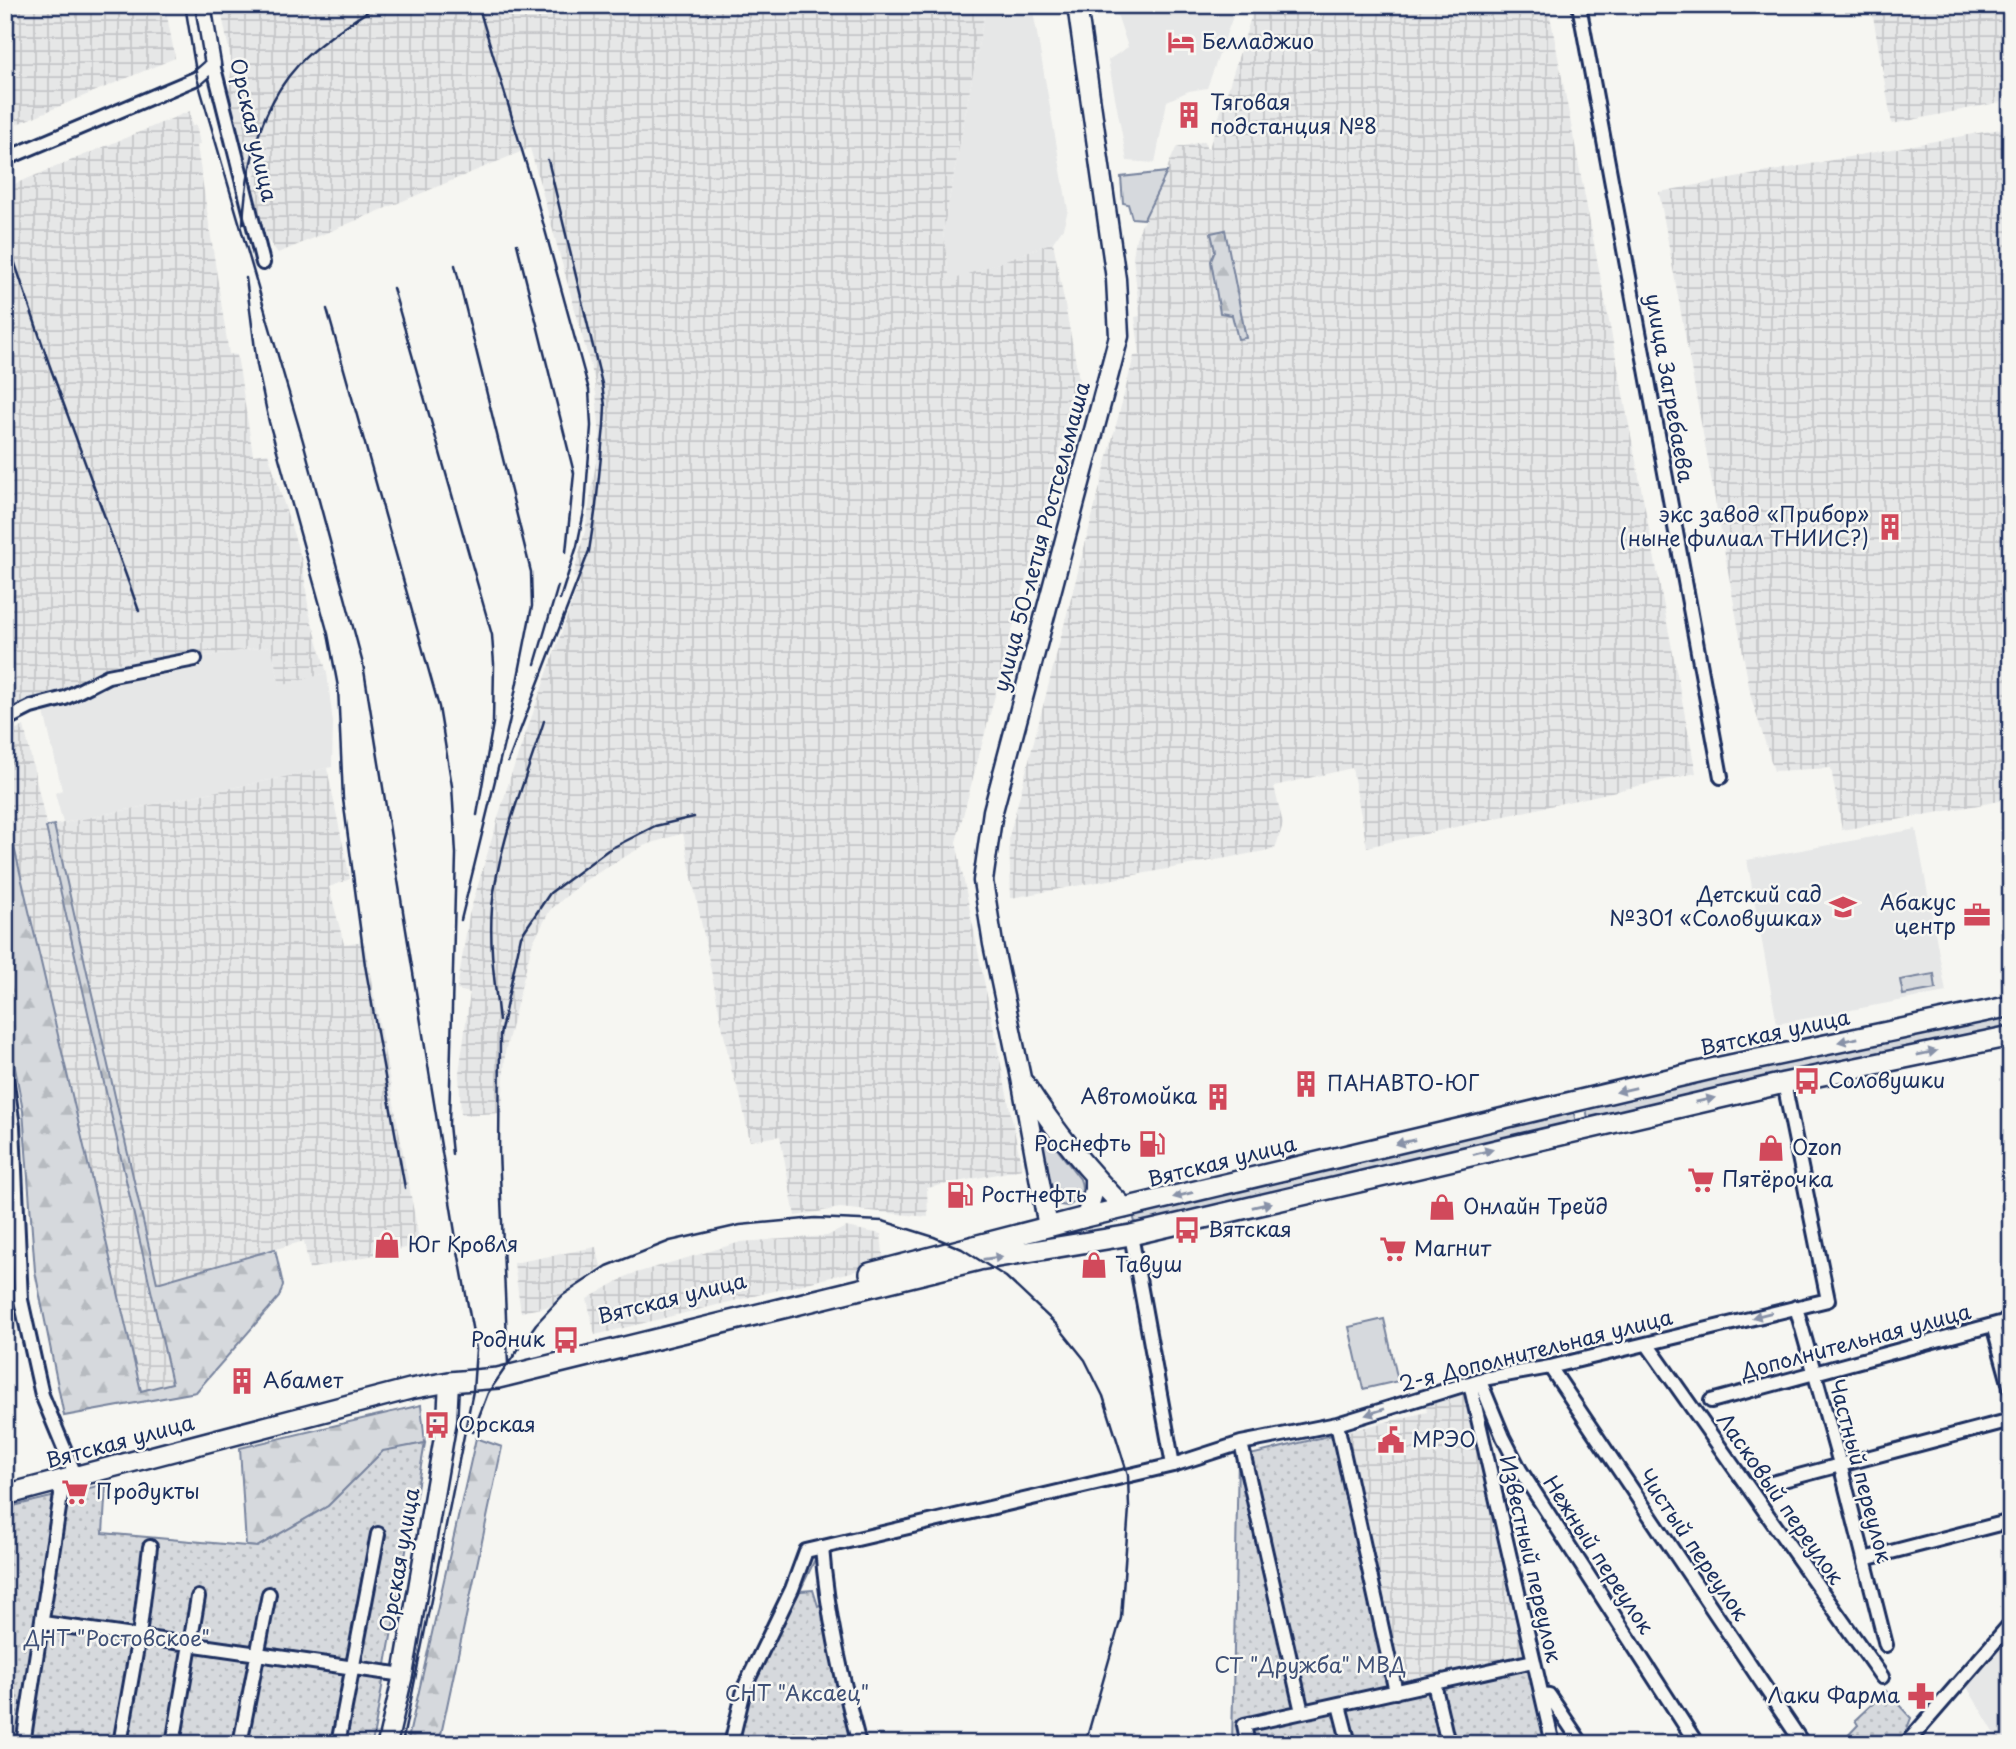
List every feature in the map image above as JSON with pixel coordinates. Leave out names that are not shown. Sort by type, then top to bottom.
[{"type":"main road","name":"улица 50-летия Ростсельмаша","points":[[1048,1227],[983,880],[993,811],[1119,335],[1116,278],[1077,5]]},
{"type":"main road","name":"Вятская улица","points":[[5,1495],[376,1398],[449,1382],[486,1369],[1086,1217],[1711,1069],[2011,1006]]},
{"type":"main road","name":"Вятская улица","points":[[449,1382],[498,1378],[979,1260],[1131,1235],[1587,1127],[2011,1036]]},
{"type":"main road","points":[[1021,1078],[1047,1118],[1094,1178],[1125,1208],[1131,1235]]},
{"type":"main road","points":[[1579,1101],[1576,1114],[1587,1127]]},
{"type":"main road","points":[[1075,1245],[1094,1190],[1094,1178]]},
{"type":"main road","points":[[1048,1227],[1051,1250]]},
{"type":"main road","name":"Орская улица","points":[[387,1744],[403,1675],[447,1420],[449,1382]]},
{"type":"street","name":"Орская улица","points":[[203,5],[213,64],[263,263]]},
{"type":"street","name":"улица Загребаева","points":[[1579,5],[1721,777]]},
{"type":"street","points":[[5,159],[197,78],[213,64]]},
{"type":"street","points":[[5,720],[31,707],[65,698],[108,676],[195,659]]},
{"type":"street","points":[[5,1070],[13,1126],[21,1300],[43,1395],[68,1479],[61,1495],[23,1744]]},
{"type":"street","name":"2-я Дополнительная улица","points":[[731,1744],[745,1686],[792,1589],[806,1551],[1173,1465],[1241,1443],[1337,1424],[1475,1382],[1550,1367],[1828,1300],[1784,1083]]},
{"type":"street","points":[[1131,1235],[1173,1465]]},
{"type":"street","name":"Частный переулок","points":[[1796,1307],[1840,1464],[1886,1645]]},
{"type":"street","name":"Дополнительная улица","points":[[1711,1401],[2011,1320]]},
{"type":"street","points":[[1993,1325],[2011,1391]]},
{"type":"street","name":"Ласковый переулок","points":[[1647,1344],[1882,1677]]},
{"type":"street","name":"Чистый переулок","points":[[1550,1367],[1803,1744]]},
{"type":"street","name":"Известный переулок","points":[[1475,1382],[1553,1744]]},
{"type":"street","name":"Нежный переулок","points":[[1475,1382],[1520,1470],[1697,1744]]},
{"type":"street","points":[[1768,1484],[2011,1420]]},
{"type":"street","points":[[1337,1424],[1396,1692]]},
{"type":"street","points":[[1241,1443],[1302,1712]]},
{"type":"street","points":[[1864,1559],[2011,1521]]},
{"type":"street","points":[[338,1744],[378,1534]]},
{"type":"street","points":[[120,1744],[139,1636],[150,1547]]},
{"type":"street","points":[[822,1547],[832,1634],[859,1744]]},
{"type":"street","points":[[240,1744],[269,1594]]},
{"type":"street","points":[[173,1744],[198,1597]]},
{"type":"street","points":[[43,1622],[403,1675]]},
{"type":"street","points":[[1906,1744],[2011,1623]]},
{"type":"street","points":[[1248,1744],[1244,1725],[1533,1661]]},
{"type":"street","points":[[1434,1683],[1448,1744]]},
{"type":"street","points":[[1542,1694],[1549,1695],[1583,1744]]},
{"type":"street","points":[[1339,1705],[1349,1744]]},
{"type":"shaded area","points":[[5,5],[165,5],[175,58],[5,129]]},
{"type":"shaded area","points":[[220,5],[986,5],[943,232],[950,281],[1053,242],[1079,379],[956,842],[1022,1169],[927,1188],[928,1217],[840,1208],[795,1216],[780,1136],[750,1141],[731,1069],[683,833],[643,846],[584,881],[550,910],[532,944],[505,1052],[502,1113],[461,1115],[459,1073],[470,993],[457,990],[469,915],[510,778],[580,580],[573,577],[585,531],[600,437],[595,382],[530,148],[278,253],[267,239],[253,189],[255,173],[246,162],[234,129],[228,99],[232,65]]},
{"type":"shaded area","points":[[986,5],[1032,5],[1068,210],[1063,228],[1053,242],[950,282],[943,232]]},
{"type":"shaded area","points":[[1114,5],[1237,5],[1207,88],[1189,91],[1167,101],[1155,163],[1127,161],[1108,60],[1128,47]]},
{"type":"shaded area","points":[[1255,5],[1548,5],[1696,773],[1367,847],[1352,768],[1274,786],[1283,824],[1275,849],[1011,898],[1009,837],[1134,356],[1140,355],[1135,317],[1140,316],[1133,257],[1136,238],[1176,148],[1205,141],[1206,148],[1209,148]]},
{"type":"shaded area","points":[[1871,5],[2001,5],[2011,67],[2011,100],[1892,124]]},
{"type":"shaded area","points":[[190,111],[192,126],[196,125],[200,144],[197,146],[229,354],[237,355],[253,455],[268,453],[302,561],[309,612],[327,673],[280,686],[271,646],[151,665],[145,650],[5,721],[5,188]]},
{"type":"shaded area","points":[[2011,127],[2011,799],[1842,830],[1831,768],[1774,771],[1751,697],[1659,192]]},
{"type":"shaded area","points":[[271,646],[280,685],[327,673],[333,723],[332,767],[63,823],[55,793],[62,790],[42,703],[145,650],[151,665]]},
{"type":"shaded area","points":[[24,726],[172,1384],[141,1391],[5,808],[5,736]]},
{"type":"shaded area","points":[[327,768],[350,879],[329,887],[344,944],[364,941],[420,1245],[309,1269],[304,1241],[157,1283],[54,825]]},
{"type":"shaded area","name":"Детский сад №301 «Соловушка»","points":[[1916,829],[1946,992],[1777,1024],[1747,860]]},
{"type":"shaded area","points":[[846,1227],[881,1234],[884,1264],[595,1335],[587,1299],[629,1275],[741,1242],[827,1236]]},
{"type":"shaded area","points":[[596,1247],[601,1266],[551,1306],[521,1312],[514,1263]]},
{"type":"shaded area","points":[[1470,1391],[1528,1663],[1394,1693],[1336,1434],[1427,1412],[1425,1403]]},
{"type":"shaded area","points":[[2011,1638],[2011,1744],[2001,1744],[1967,1687]]},
{"type":"green space","points":[[1167,172],[1144,219],[1132,218],[1128,204],[1123,203],[1121,177]]},
{"type":"green space","points":[[1225,230],[1246,338],[1238,339],[1232,315],[1220,313],[1211,261],[1215,251],[1211,233]]},
{"type":"green space","points":[[5,808],[141,1391],[172,1383],[46,827],[54,825],[157,1283],[275,1249],[283,1285],[279,1297],[196,1392],[64,1416],[35,1271],[23,1111],[5,1014]]},
{"type":"green space","points":[[1934,974],[1936,989],[1903,995],[1900,980]]},
{"type":"green space","points":[[2011,1012],[2011,1026],[1588,1119],[1586,1107]]},
{"type":"green space","points":[[1573,1110],[1576,1122],[1136,1226],[1133,1215]]},
{"type":"green space","points":[[1038,1124],[1080,1179],[1080,1195],[1068,1206],[1060,1205],[1052,1196],[1036,1125]]},
{"type":"green space","points":[[1384,1319],[1398,1381],[1363,1389],[1349,1327]]},
{"type":"green space","points":[[421,1405],[425,1443],[383,1452],[328,1506],[257,1547],[246,1546],[240,1448]]},
{"type":"green space","name":"СТ \"Дружба\" МВД","points":[[1336,1434],[1394,1693],[1528,1663],[1547,1744],[1232,1744],[1238,1458]]},
{"type":"green space","points":[[476,1438],[502,1447],[439,1744],[407,1744]]},
{"type":"green space","name":"ДНТ \"Ростовское\"","points":[[425,1443],[372,1744],[5,1744],[5,1508],[106,1484],[103,1533],[257,1547],[328,1506],[383,1451]]},
{"type":"green space","name":"СНТ \"Аксаец\"","points":[[819,1551],[800,1591],[813,1590],[818,1606],[825,1603],[857,1744],[728,1744],[733,1722],[808,1553]]},
{"type":"green space","points":[[1886,1691],[1911,1718],[1901,1744],[1840,1744],[1858,1725],[1855,1720]]},
{"type":"railway","points":[[185,5],[197,78],[303,441],[363,664],[476,1349],[473,1391],[402,1744]]},
{"type":"railway","points":[[243,224],[247,181],[257,139],[264,118],[285,81],[316,48],[377,5]]},
{"type":"railway","points":[[478,5],[534,190],[589,390],[591,426],[585,507],[577,546],[560,599]]},
{"type":"railway","points":[[508,762],[589,551],[604,426],[602,384],[548,160]]},
{"type":"railway","points":[[5,234],[139,611]]},
{"type":"railway","points":[[517,244],[574,473],[566,552]]},
{"type":"railway","points":[[455,265],[531,572],[532,606],[509,723],[461,920]]},
{"type":"railway","points":[[246,278],[257,365],[269,422],[328,634],[338,687],[343,799],[365,965],[405,1188]]},
{"type":"railway","points":[[393,288],[492,635],[493,723],[477,815]]},
{"type":"railway","points":[[327,309],[439,707],[452,786],[456,854],[449,1124],[452,1154]]},
{"type":"railway","points":[[535,664],[558,586]]},
{"type":"railway","points":[[499,1021],[491,936],[495,884],[513,813],[544,721]]},
{"type":"railway","points":[[508,1364],[499,1151],[500,1035],[521,936],[550,893],[608,850],[655,826],[694,817]]},
{"type":"railway","points":[[473,1432],[488,1393],[536,1324],[563,1295],[607,1266],[670,1241],[740,1225],[815,1218],[883,1221],[962,1249],[1006,1277],[1057,1325],[1085,1360],[1103,1396],[1128,1475],[1129,1508],[1121,1618],[1085,1744]]},
{"type":"place","name":"Белладжио","points":[[1181,42]]},
{"type":"place","name":"Тяговая подстанция №8","points":[[1189,115]]},
{"type":"place","name":"экс завод «Прибор» (ныне филиал ТНИИС?)","points":[[1890,527]]},
{"type":"place","name":"Детский сад №301 «Соловушка»","points":[[1843,907]]},
{"type":"place","name":"Абакус центр","points":[[1977,915]]},
{"type":"place","name":"Соловушки","points":[[1807,1081]]},
{"type":"place","name":"ПАНАВТО-ЮГ","points":[[1306,1084]]},
{"type":"place","name":"Автомойка","points":[[1218,1097]]},
{"type":"place","name":"Роснефть","points":[[1152,1144]]},
{"type":"place","name":"Ozon","points":[[1771,1148]]},
{"type":"place","name":"Пятёрочка","points":[[1701,1180]]},
{"type":"place","name":"Ростнефть","points":[[960,1195]]},
{"type":"place","name":"Онлайн Трейд","points":[[1442,1207]]},
{"type":"place","name":"Вятская","points":[[1187,1230]]},
{"type":"place","name":"Юг Кровля","points":[[387,1245]]},
{"type":"place","name":"Магнит","points":[[1393,1249]]},
{"type":"place","name":"Тавуш","points":[[1094,1265]]},
{"type":"place","name":"Родник","points":[[566,1340]]},
{"type":"place","name":"Абамет","points":[[242,1381]]},
{"type":"place","name":"Орская","points":[[437,1425]]},
{"type":"place","name":"МРЭО","points":[[1391,1440]]},
{"type":"place","name":"Продукты","points":[[75,1492]]},
{"type":"place","name":"Лаки Фарма","points":[[1921,1696]]}]
